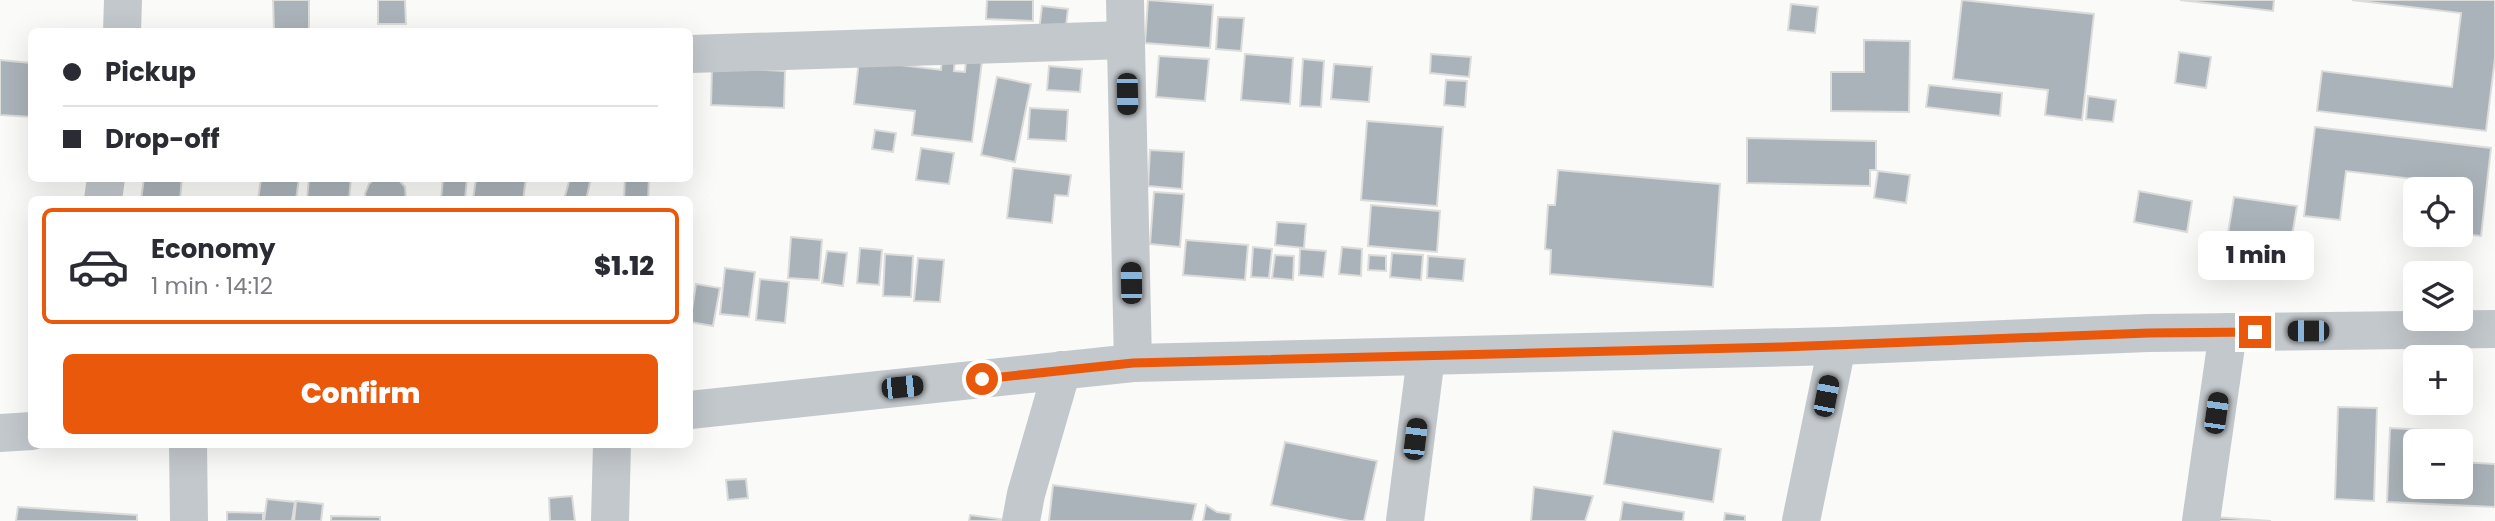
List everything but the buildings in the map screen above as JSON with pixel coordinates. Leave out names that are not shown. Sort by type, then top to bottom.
[{"type":"street","points":[[122,28],[123,0]]},
{"type":"street","points":[[1125,0],[1133,363]]},
{"type":"street","points":[[693,54],[1126,40]]},
{"type":"street","points":[[693,410],[1133,363],[1836,346],[2228,332],[2495,329]]},
{"type":"street","points":[[2201,521],[2228,332]]},
{"type":"street","points":[[1801,521],[1836,346]]},
{"type":"street","points":[[1405,521],[1426,357]]},
{"type":"street","points":[[1021,521],[1026,494],[1062,370]]},
{"type":"street","points":[[0,433],[28,431]]},
{"type":"street","points":[[188,448],[188,521]]},
{"type":"street","points":[[610,521],[612,448]]},
{"type":"route","points":[[982,379],[1133,363],[2255,332]]}]
